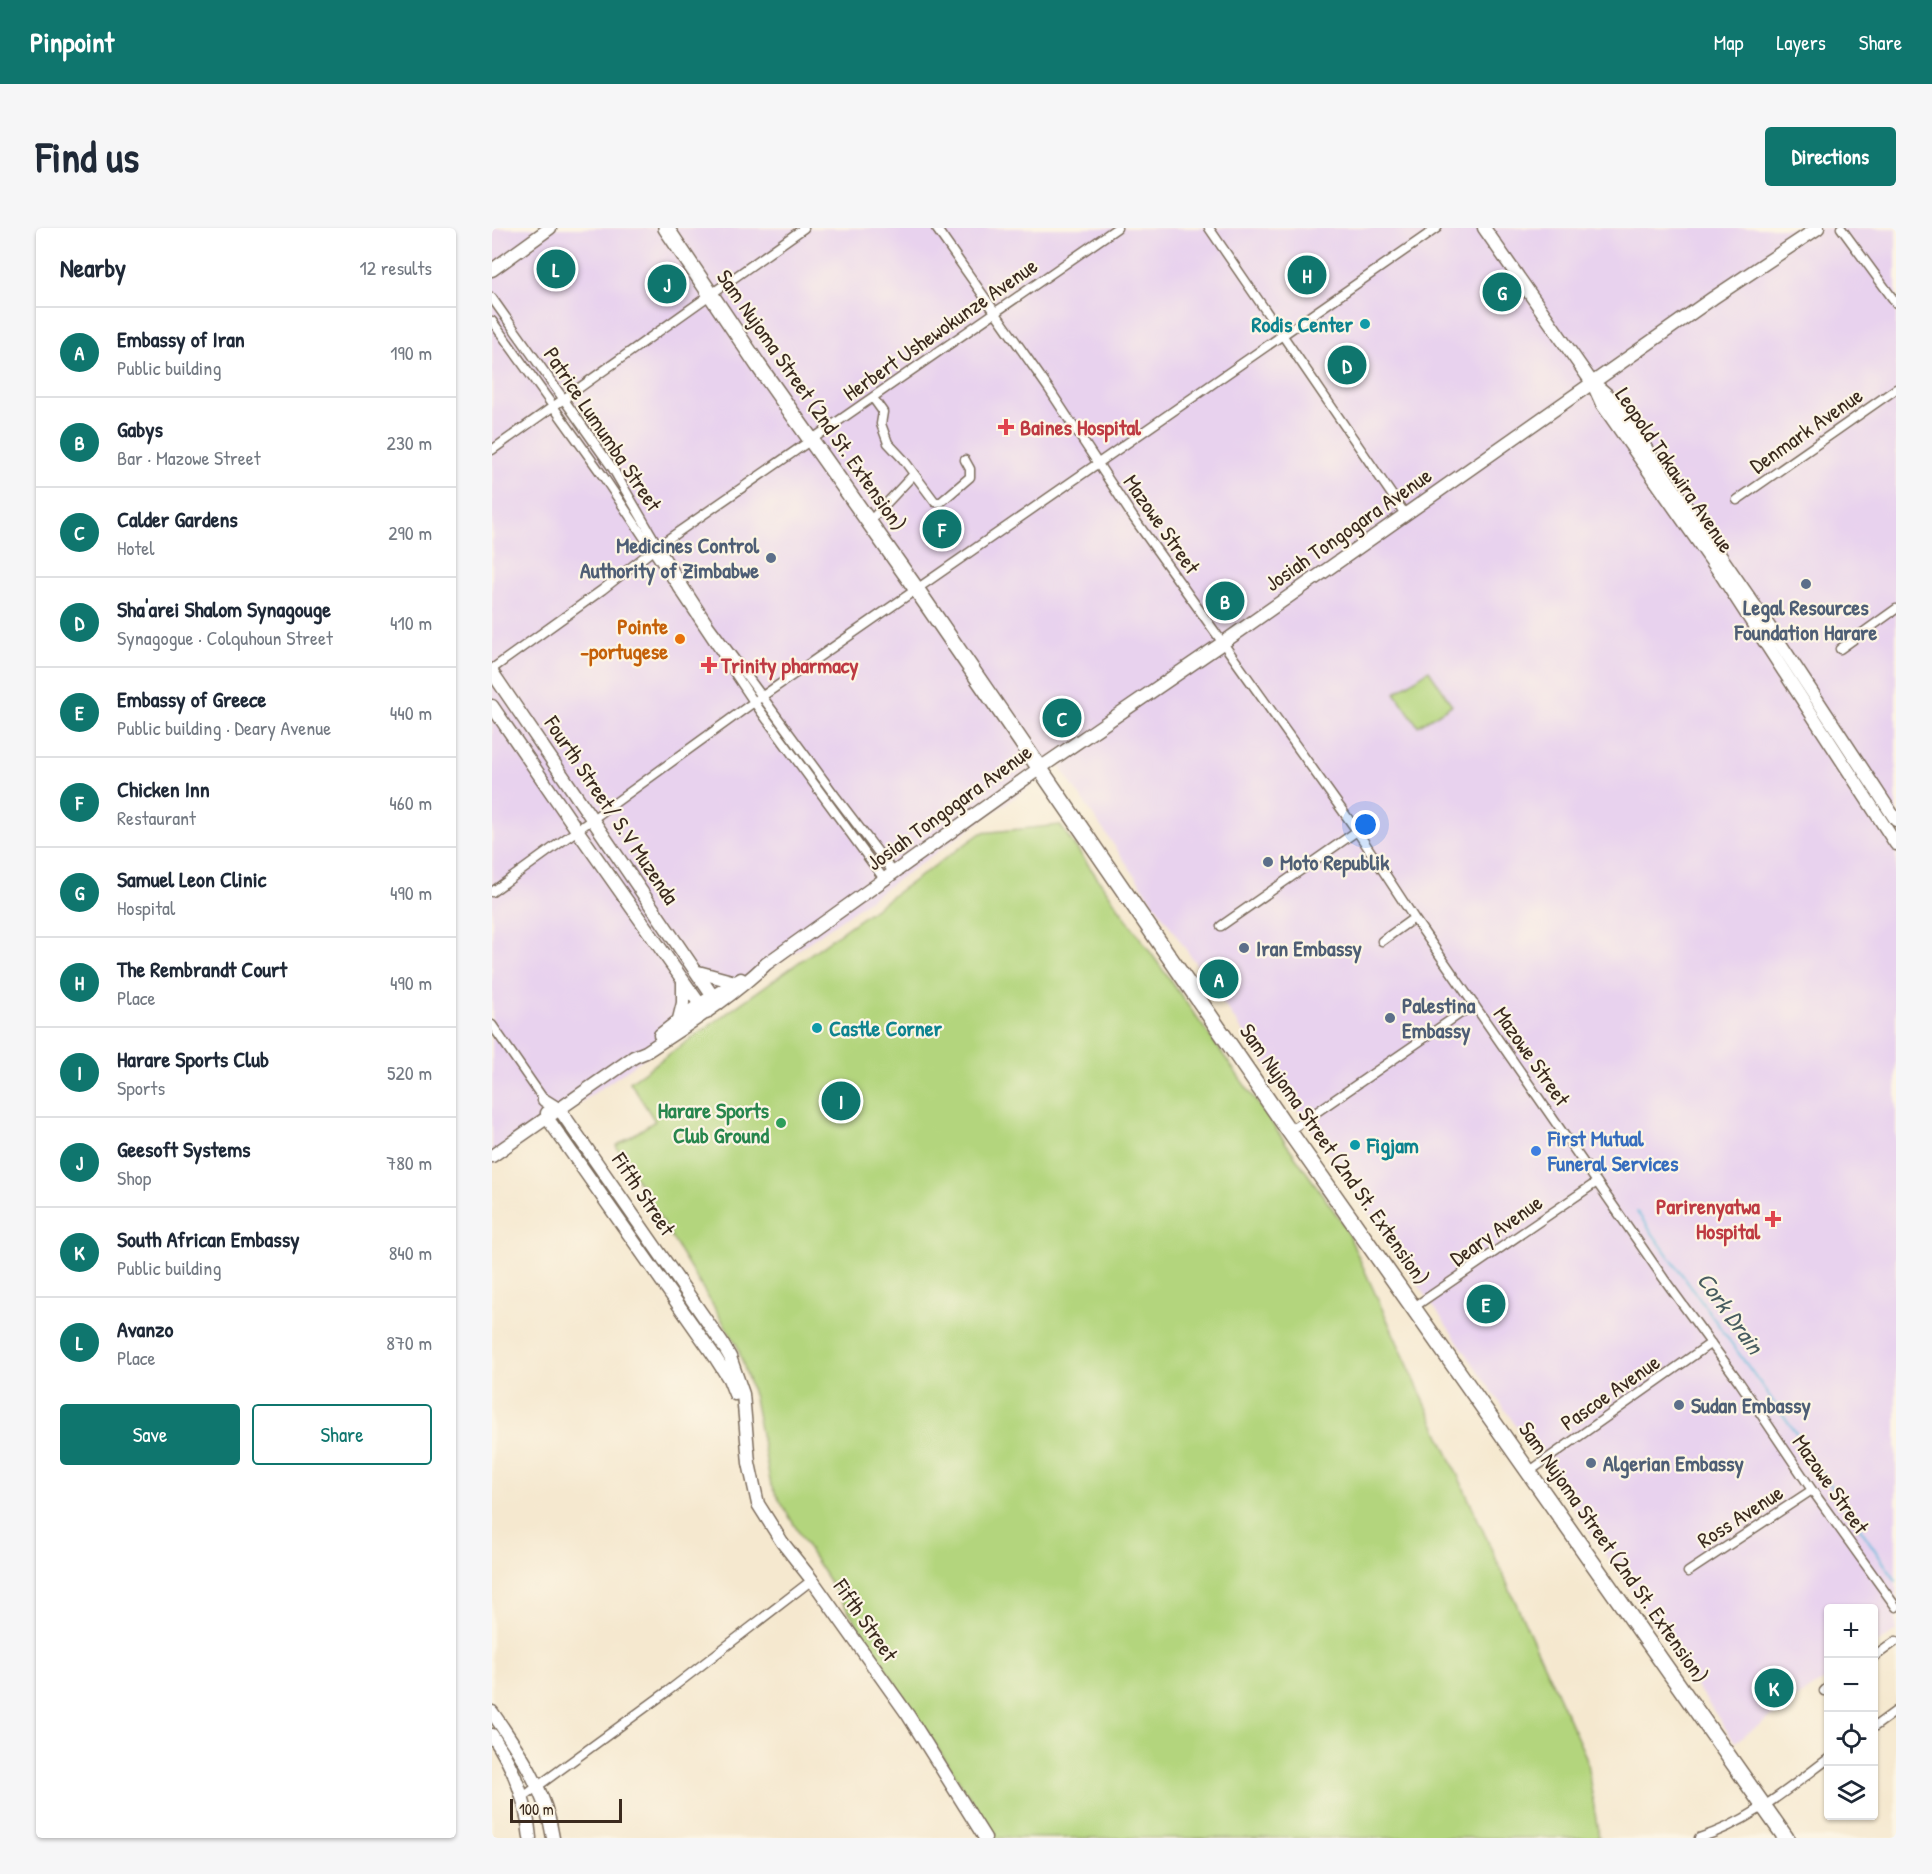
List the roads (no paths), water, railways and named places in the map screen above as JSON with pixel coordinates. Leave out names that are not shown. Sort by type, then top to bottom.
[{"type":"highway","name":"Sam Nujoma Street (2nd St. Extension)","points":[[666,228],[1289,1131],[1786,1838]]},
{"type":"main road","points":[[492,270],[550,228]]},
{"type":"main road","points":[[1484,228],[1593,384]]},
{"type":"main road","name":"Josiah Tongogara Avenue","points":[[716,1000],[747,982],[766,964],[1040,768],[1224,642],[1713,298],[1818,228]]},
{"type":"main road","name":"Leopold Takawira Avenue","points":[[1593,384],[1611,398],[1764,619],[1896,820]]},
{"type":"main road","name":"Leopold Takawira Avenue","points":[[1593,384],[1602,404],[1720,573],[1896,844]]},
{"type":"main road","name":"Fourth Street/ S.V Muzenda","points":[[492,670],[716,1000]]},
{"type":"main road","points":[[492,706],[577,831],[703,1008]]},
{"type":"main road","points":[[634,1057],[646,1052],[716,1000],[735,982],[766,964]]},
{"type":"main road","points":[[698,972],[735,982]]},
{"type":"main road","points":[[679,1019],[683,1003],[683,980]]},
{"type":"main road","points":[[492,1156],[634,1057],[679,1019],[703,1008]]},
{"type":"main road","name":"Fifth Street","points":[[544,1100],[560,1110],[722,1343],[730,1357],[743,1394],[749,1463],[758,1504],[782,1542],[812,1580],[908,1715],[985,1838]]},
{"type":"main road","name":"Fifth Street","points":[[544,1100],[548,1119],[715,1357],[729,1379],[745,1414]]},
{"type":"main road","points":[[492,1712],[519,1751],[538,1787],[553,1838]]},
{"type":"main road","points":[[492,1735],[507,1760],[523,1797],[530,1838]]},
{"type":"street","points":[[492,450],[804,228]]},
{"type":"street","name":"Mazowe Street","points":[[936,228],[1049,388],[1133,517],[1357,831],[1414,918],[1664,1279],[1896,1607]]},
{"type":"street","name":"Herbert Ushewokunze Avenue","points":[[492,670],[656,549],[1117,228]]},
{"type":"street","points":[[1209,228],[1405,514]]},
{"type":"street","points":[[492,892],[758,700],[1437,228]]},
{"type":"street","points":[[1841,228],[1896,303]]},
{"type":"street","name":"Patrice Lumumba Street","points":[[492,298],[613,469],[656,549]]},
{"type":"street","name":"Patrice Lumumba Street","points":[[492,321],[708,623],[758,700],[889,876]]},
{"type":"street","name":"Denmark Avenue","points":[[1737,500],[1896,389]]},
{"type":"street","points":[[873,398],[883,412],[881,424],[888,443],[934,502],[941,502],[970,477],[970,469],[965,460]]},
{"type":"street","points":[[869,522],[914,474]]},
{"type":"street","points":[[1840,649],[1896,609]]},
{"type":"street","points":[[1221,926],[1357,831]]},
{"type":"street","points":[[1382,941],[1414,918]]},
{"type":"street","points":[[1289,1131],[1474,1004]]},
{"type":"street","name":"Fifth Street","points":[[492,1025],[544,1100]]},
{"type":"street","name":"Deary Avenue","points":[[1414,1307],[1597,1182]]},
{"type":"street","name":"Pascoe Avenue","points":[[1530,1472],[1711,1343]]},
{"type":"street","name":"Ross Avenue","points":[[1688,1572],[1812,1490]]},
{"type":"street","points":[[523,1797],[668,1691],[812,1580]]},
{"type":"street","points":[[1878,1653],[1896,1641]]},
{"type":"street","points":[[1878,1724],[1896,1711]]},
{"type":"street","points":[[1699,1838],[1720,1831],[1764,1806],[1824,1763]]},
{"type":"waterway","name":"Cork Drain","points":[[1637,1212],[1796,1433]]},
{"type":"waterway","name":"Cork Drain","points":[[1802,1443],[1896,1581]]},
{"type":"place","name":"Avanzo","points":[[556,269]]},
{"type":"place","name":"The Rembrandt Court","points":[[1307,275]]},
{"type":"place","name":"Geesoft Systems","points":[[667,284]]},
{"type":"place","name":"Samuel Leon Clinic","points":[[1502,292]]},
{"type":"place","name":"Rodis Center","points":[[1365,324]]},
{"type":"place","name":"Sha'arei Shalom Synagouge","points":[[1347,365]]},
{"type":"place","name":"Baines Hospital","points":[[1006,427]]},
{"type":"place","name":"Chicken Inn","points":[[942,529]]},
{"type":"place","name":"Medicines Control Authority of Zimbabwe","points":[[771,558]]},
{"type":"place","name":"Legal Resources Foundation Harare","points":[[1806,584]]},
{"type":"place","name":"Gabys","points":[[1225,601]]},
{"type":"place","name":"Pointe -portugese","points":[[680,639]]},
{"type":"place","name":"Trinity pharmacy","points":[[709,665]]},
{"type":"place","name":"Calder Gardens","points":[[1062,718]]},
{"type":"place","name":"Moto Republik","points":[[1268,862]]},
{"type":"place","name":"Iran Embassy","points":[[1244,948]]},
{"type":"place","name":"Embassy of Iran","points":[[1219,979]]},
{"type":"place","name":"Palestina Embassy","points":[[1390,1018]]},
{"type":"place","name":"Castle Corner","points":[[817,1028]]},
{"type":"place","name":"Harare Sports Club","points":[[841,1101]]},
{"type":"place","name":"Harare Sports Club Ground","points":[[781,1123]]},
{"type":"place","name":"Figjam","points":[[1355,1145]]},
{"type":"place","name":"First Mutual Funeral Services","points":[[1536,1151]]},
{"type":"place","name":"Parirenyatwa Hospital","points":[[1773,1219]]},
{"type":"place","name":"Embassy of Greece","points":[[1486,1304]]},
{"type":"place","name":"Sudan Embassy","points":[[1679,1405]]},
{"type":"place","name":"Algerian Embassy","points":[[1591,1463]]},
{"type":"place","name":"South African Embassy","points":[[1774,1688]]}]
